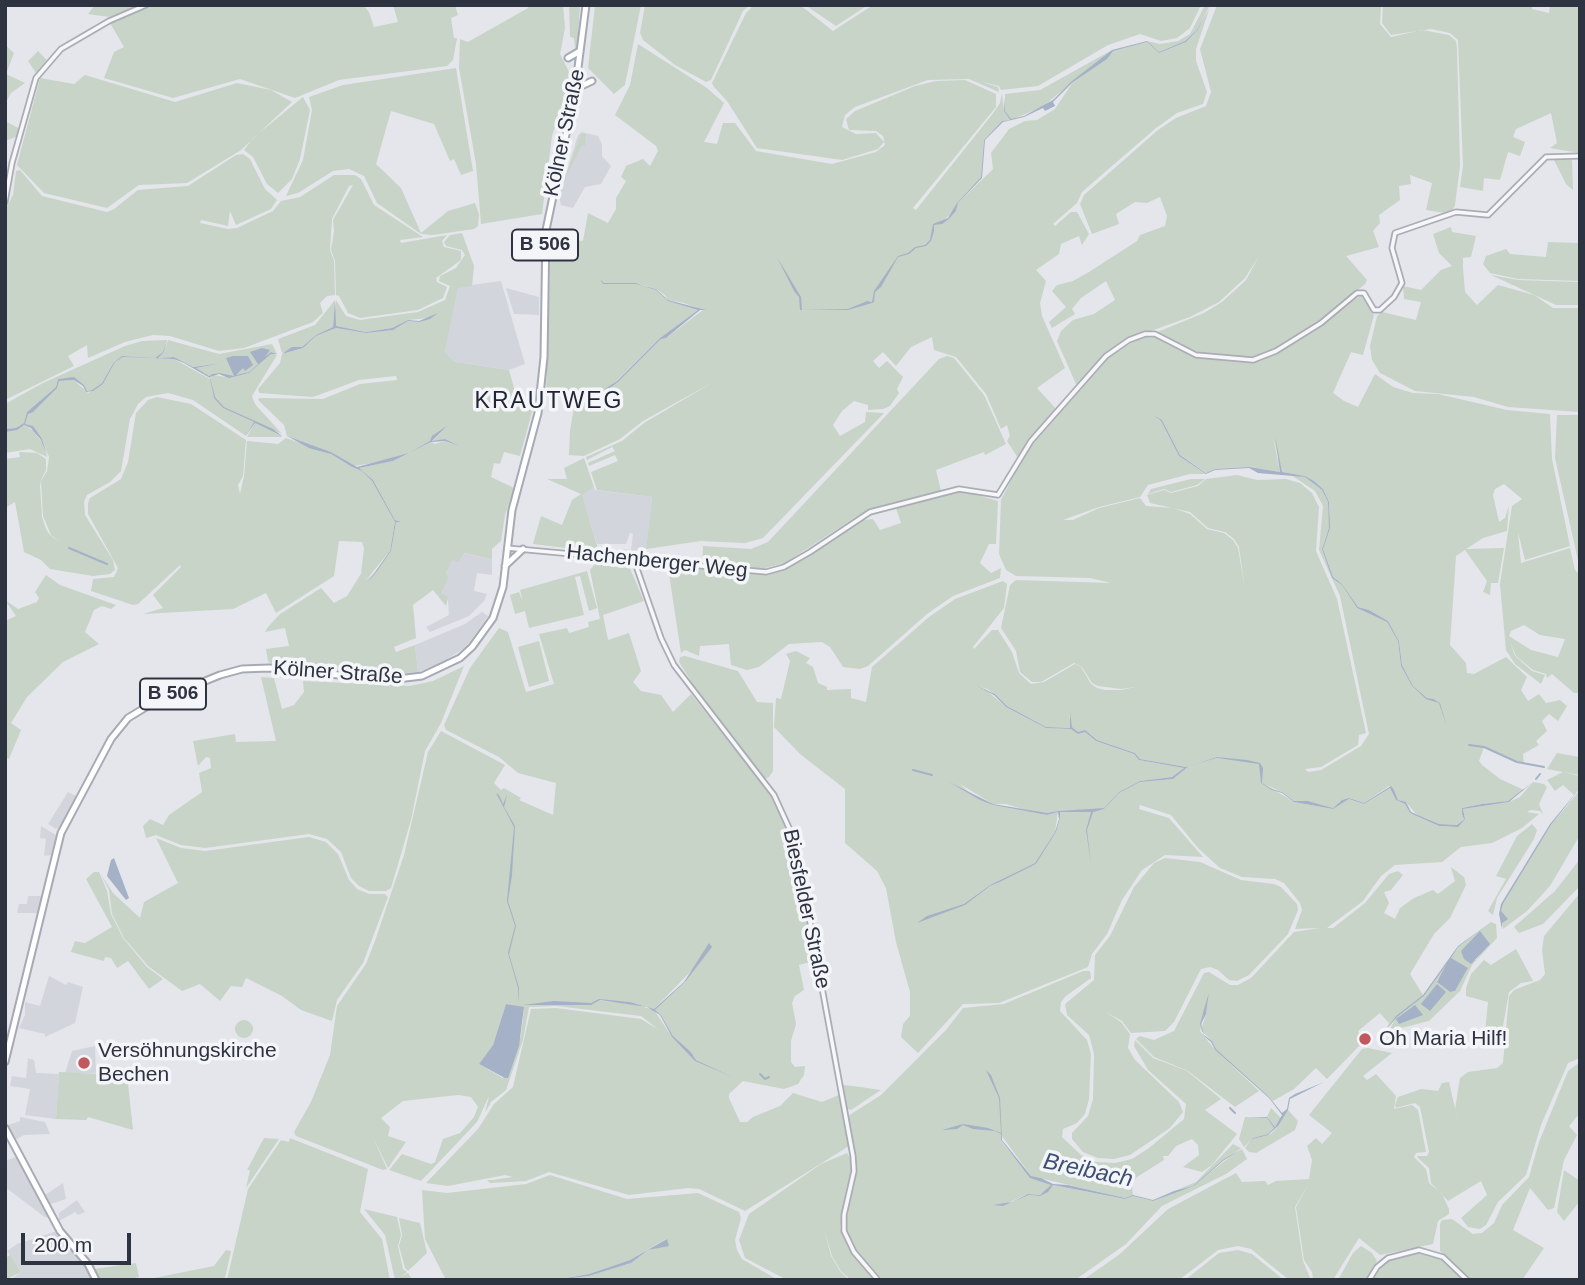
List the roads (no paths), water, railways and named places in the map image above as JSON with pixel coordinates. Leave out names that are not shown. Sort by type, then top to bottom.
[{"type":"main road","name":"Kölner Straße","points":[[5,1062],[61,833],[123,722],[156,701],[242,669],[269,668],[389,680],[412,678],[435,672],[460,658],[484,633],[499,605],[512,510],[538,413],[544,357],[546,230],[575,91],[586,5]]},
{"type":"main road","points":[[568,58],[577,56],[582,49]]},
{"type":"main road","points":[[575,91],[585,82],[592,81]]},
{"type":"main road","points":[[505,566],[523,549]]},
{"type":"main road","points":[[5,1128],[60,1231],[88,1264],[96,1280]]},
{"type":"street","points":[[5,202],[10,190],[12,163],[36,78],[58,51],[109,21],[146,5]]},
{"type":"street","name":"Hachenberger Weg","points":[[507,548],[765,572],[784,567],[870,512],[960,489],[998,495],[1031,441],[1106,356],[1129,340],[1140,335],[1156,334],[1196,355],[1253,359],[1268,355],[1321,323],[1358,293],[1366,295],[1371,307],[1380,310],[1394,297],[1402,283],[1392,248],[1395,233],[1455,212],[1488,215],[1546,158],[1580,156]]},
{"type":"street","name":"Biesfelder Straße","points":[[634,560],[661,638],[674,665],[774,794],[795,841],[852,1150],[853,1178],[844,1215],[844,1231],[849,1243],[878,1280]]},
{"type":"street","points":[[1370,1280],[1377,1267],[1388,1258],[1419,1250],[1443,1257],[1467,1280]]},
{"type":"water","points":[[1211,5],[1197,31],[1186,42],[1159,53],[1147,42],[1113,51],[1107,59],[1073,82],[1053,102],[1055,106],[1045,111],[1043,108],[1024,117],[1003,122],[985,140],[982,178],[958,203],[956,211],[949,219],[934,225],[931,241],[926,246],[898,257],[881,287],[875,292],[874,302],[848,310],[802,310],[848,309],[867,301],[872,302],[874,291],[898,256],[925,245],[930,240],[933,224],[948,218],[957,203],[981,177],[984,140],[1002,121],[1010,120],[1004,111],[1005,97],[1005,111],[1011,119],[1024,116],[1053,100],[1072,81],[1112,50],[1147,41],[1159,52],[1185,41],[1196,31]]},
{"type":"water","points":[[777,257],[801,297],[800,310],[799,297]]},
{"type":"water","points":[[600,279],[604,283],[636,283],[656,289],[668,300],[706,310],[700,310],[666,338],[661,339],[618,382],[606,391],[605,389],[617,381],[660,338],[698,310],[668,301],[656,290],[636,284],[603,284]]},
{"type":"water","points":[[335,300],[336,326],[366,332],[392,328],[408,320],[419,321],[438,313],[419,322],[408,321],[393,330],[366,333],[336,328],[316,336],[303,348],[282,354],[292,347],[302,347],[316,335],[333,327]]},
{"type":"water","points":[[167,340],[164,352],[158,358],[174,357],[193,367],[222,363],[196,368],[209,376],[219,373],[234,376],[226,358],[248,356],[253,365],[245,371],[243,368],[236,375],[249,372],[258,364],[250,352],[262,348],[270,350],[265,357],[271,352],[277,354],[271,354],[249,373],[229,378],[219,374],[210,377],[215,397],[224,407],[273,429],[282,436],[255,423],[246,436],[254,422],[223,408],[214,398],[210,378],[184,363],[174,359],[123,357],[115,362],[103,384],[93,391],[86,392],[83,386],[74,380],[59,381],[57,388],[28,414],[25,424],[33,426],[42,439],[48,457],[41,440],[31,428],[24,425],[17,430],[5,432],[5,429],[16,428],[24,423],[27,412],[56,387],[58,379],[74,377],[84,385],[87,391],[92,390],[102,383],[114,362],[122,356],[155,358],[163,352]]},
{"type":"water","points":[[1154,416],[1162,420],[1180,455],[1206,473],[1215,469],[1249,467],[1280,472],[1275,436],[1282,472],[1305,476],[1314,481],[1323,489],[1329,502],[1330,528],[1323,549],[1333,577],[1342,584],[1358,607],[1388,621],[1399,641],[1402,665],[1413,686],[1427,698],[1440,703],[1447,727],[1439,703],[1426,699],[1412,686],[1401,666],[1398,641],[1387,622],[1357,608],[1342,585],[1332,578],[1322,549],[1329,528],[1328,502],[1322,490],[1305,477],[1258,473],[1249,468],[1215,470],[1206,474],[1179,456],[1161,421]]},
{"type":"water","points":[[448,425],[432,441],[445,439],[460,446],[445,441],[431,442],[409,453],[430,441],[432,436]]},
{"type":"water","points":[[287,436],[331,452],[357,467],[409,453],[393,461],[359,468],[373,480],[395,520],[401,522],[396,522],[391,551],[368,582],[390,551],[395,522],[372,481],[362,471],[331,454],[309,448]]},
{"type":"water","points":[[973,684],[995,694],[1007,706],[1046,727],[1070,728],[1070,712],[1072,727],[1078,732],[1085,730],[1097,740],[1135,753],[1140,759],[1189,766],[1173,779],[1140,782],[1119,793],[1104,809],[1093,812],[1087,830],[1091,864],[1086,830],[1091,812],[1060,812],[1060,818],[1056,832],[1036,864],[990,886],[965,905],[917,923],[927,916],[964,904],[990,885],[1035,863],[1055,832],[1059,819],[1058,812],[1047,815],[993,805],[949,782],[993,804],[1047,813],[1058,811],[1104,808],[1119,792],[1140,781],[1172,777],[1184,768],[1139,760],[1134,754],[1096,741],[1085,732],[1078,734],[1071,729],[1046,728],[1006,707],[994,695]]},
{"type":"water","points":[[1217,757],[1260,763],[1263,768],[1262,783],[1282,792],[1294,801],[1308,801],[1333,808],[1349,798],[1364,803],[1391,786],[1398,800],[1406,802],[1411,812],[1439,824],[1457,825],[1464,819],[1462,808],[1508,801],[1533,782],[1509,802],[1463,809],[1465,819],[1458,827],[1439,826],[1410,813],[1405,804],[1396,800],[1390,788],[1364,804],[1349,799],[1333,809],[1294,802],[1282,793],[1272,790],[1261,783],[1259,764],[1217,758],[1190,766]]},
{"type":"water","points":[[1580,788],[1551,825],[1503,904],[1501,911],[1508,919],[1502,923],[1502,929],[1499,914],[1501,904],[1550,824]]},
{"type":"water","points":[[496,793],[503,804],[507,795],[504,807],[515,826],[508,901],[516,926],[509,954],[519,988],[518,1004],[518,988],[508,953],[515,926],[507,901],[514,827]]},
{"type":"water","points":[[114,858],[129,898],[126,900],[107,876]]},
{"type":"water","points":[[1491,922],[1458,947],[1451,958],[1468,968],[1455,991],[1450,992],[1437,982],[1446,965],[1424,996],[1397,1017],[1386,1030],[1396,1016],[1423,995],[1458,946]]},
{"type":"water","points":[[1480,931],[1490,944],[1471,964],[1464,959],[1461,951]]},
{"type":"water","points":[[709,943],[712,947],[685,982],[655,1010],[661,1015],[673,1036],[696,1060],[737,1079],[695,1061],[672,1037],[660,1015],[647,1007],[600,1000],[591,1005],[523,1005],[554,1001],[591,1003],[599,999],[630,1002],[654,1009],[684,982]]},
{"type":"water","points":[[1437,984],[1446,992],[1430,1011],[1421,1004]]},
{"type":"water","points":[[1209,992],[1206,1014],[1201,1024],[1204,1035],[1269,1097],[1282,1113],[1287,1109],[1289,1098],[1324,1082],[1290,1099],[1288,1110],[1278,1126],[1268,1135],[1253,1139],[1245,1148],[1253,1138],[1268,1134],[1274,1128],[1267,1118],[1249,1118],[1267,1117],[1275,1127],[1282,1115],[1269,1098],[1215,1050],[1204,1036],[1200,1024]]},
{"type":"water","points":[[506,1004],[524,1007],[519,1046],[508,1078],[479,1064],[493,1045]]},
{"type":"water","points":[[1415,1005],[1423,1015],[1399,1024],[1396,1019]]},
{"type":"water","points":[[986,1070],[991,1075],[1000,1098],[1002,1140],[1031,1176],[1053,1184],[1125,1198],[1133,1195],[1153,1200],[1193,1186],[1224,1159],[1242,1149],[1224,1160],[1194,1186],[1153,1201],[1133,1196],[1125,1199],[1053,1185],[1048,1192],[1040,1196],[1029,1195],[1003,1206],[993,1205],[1012,1202],[1028,1194],[1040,1195],[1051,1185],[1030,1178],[1001,1140],[1001,1134],[963,1125],[957,1129],[942,1130],[963,1124],[988,1128],[1001,1133],[999,1098]]},
{"type":"water","points":[[667,1239],[669,1246],[648,1250],[631,1263],[589,1276],[555,1280],[589,1274],[630,1260]]},
{"type":"waterway","points":[[69,548],[107,564]]},
{"type":"waterway","points":[[1469,745],[1484,747],[1517,762],[1544,767]]},
{"type":"waterway","points":[[913,770],[932,775]]},
{"type":"waterway","points":[[1536,779],[1540,774]]},
{"type":"waterway","points":[[760,1074],[765,1079],[769,1077]]},
{"type":"waterway","points":[[1230,1108],[1235,1113]]},
{"type":"place","name":"Oh Maria Hilf!","points":[[1365,1039]]},
{"type":"place","name":"Versöhnungskirche Bechen","points":[[84,1063]]},
{"type":"district","name":"KRAUTWEG","points":[[549,402]]},
{"type":"water label","name":"Breibach","points":[[1088,1171]]}]
